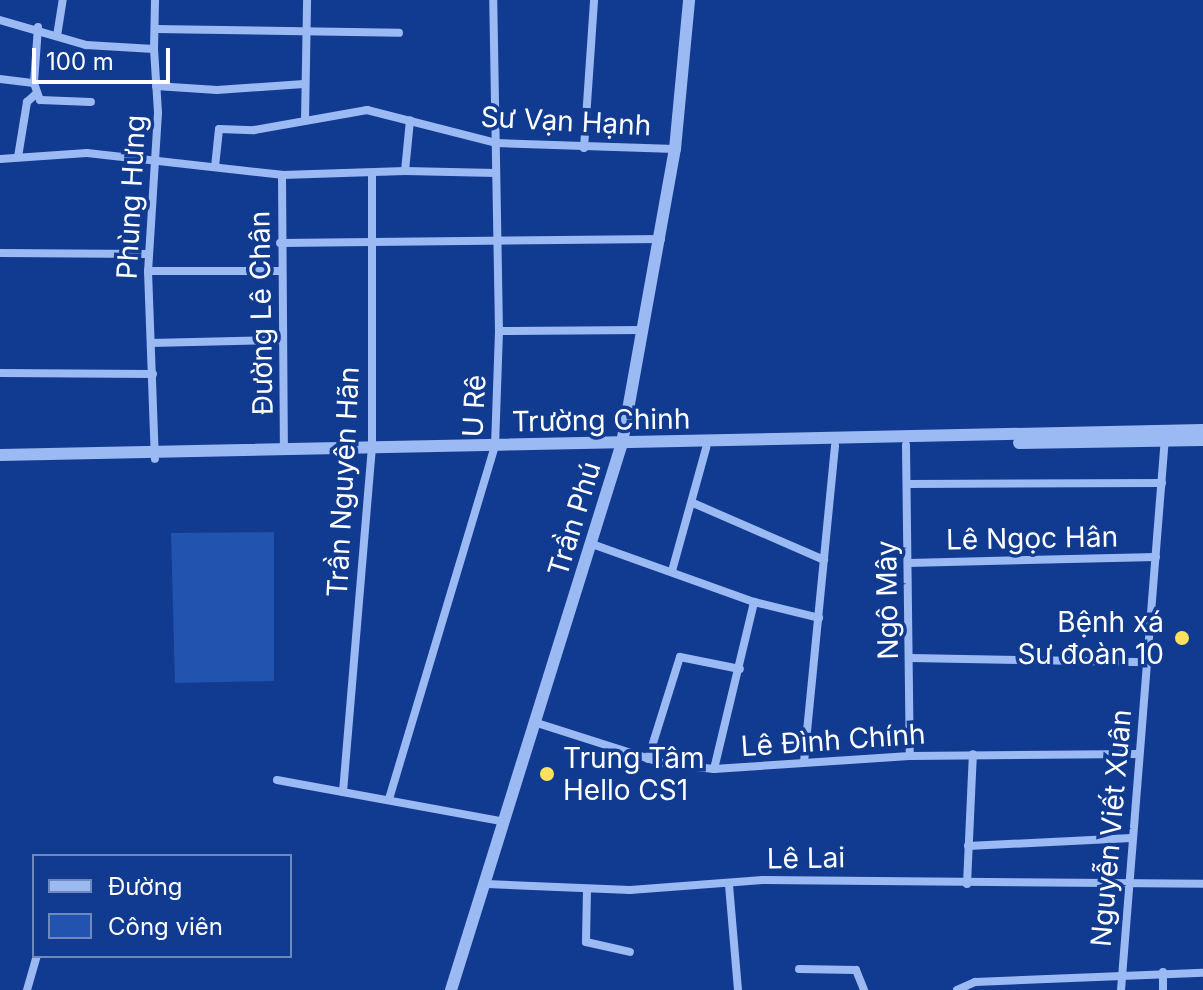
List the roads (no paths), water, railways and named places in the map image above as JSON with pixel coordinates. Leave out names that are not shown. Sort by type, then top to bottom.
[{"type":"street","points":[[57,36],[63,0]]},
{"type":"street","name":"Phùng Hưng","points":[[155,0],[156,86],[148,254],[155,456]]},
{"type":"street","points":[[305,120],[307,0]]},
{"type":"street","name":"U Rê","points":[[389,799],[494,449],[499,331],[493,0]]},
{"type":"street","points":[[584,148],[594,0]]},
{"type":"street","name":"Trần Phú","points":[[451,990],[487,884],[621,447],[675,149],[689,0]]},
{"type":"street","points":[[0,20],[38,27],[86,45],[154,49]]},
{"type":"street","points":[[38,27],[34,83],[40,100],[91,102]]},
{"type":"street","points":[[155,29],[308,28],[399,33]]},
{"type":"street","points":[[0,79],[34,83]]},
{"type":"street","points":[[156,86],[217,90],[304,84]]},
{"type":"street","points":[[18,157],[27,102],[36,94]]},
{"type":"street","name":"Sư Vạn Hạnh","points":[[215,167],[219,129],[367,110],[496,143],[675,149]]},
{"type":"street","points":[[405,171],[410,120]]},
{"type":"street","points":[[0,159],[87,153],[282,175],[405,171],[496,173]]},
{"type":"street","name":"Trần Nguyên Hãn","points":[[343,792],[372,452],[372,173]]},
{"type":"street","name":"Đường Lê Chân","points":[[282,175],[280,243],[284,450]]},
{"type":"street","points":[[280,243],[498,238],[661,239]]},
{"type":"street","points":[[0,253],[148,254]]},
{"type":"street","points":[[148,271],[282,271]]},
{"type":"street","points":[[499,331],[643,330]]},
{"type":"street","points":[[151,343],[283,340]]},
{"type":"street","points":[[0,373],[153,374]]},
{"type":"street","name":"Trường Chinh","points":[[621,447],[906,445],[1165,436],[1203,430]]},
{"type":"street","name":"Trường Chinh","points":[[0,461],[1165,436],[1203,440]]},
{"type":"street","name":"Nguyễn Viết Xuân","points":[[1121,990],[1165,436]]},
{"type":"street","name":"Ngô Mây","points":[[906,445],[910,756]]},
{"type":"street","points":[[804,762],[835,446]]},
{"type":"street","points":[[672,571],[706,448]]},
{"type":"street","name":"Trường Chinh","points":[[0,455],[155,456],[284,450],[372,452]]},
{"type":"street","points":[[907,484],[1162,483]]},
{"type":"street","points":[[693,503],[824,560]]},
{"type":"street","points":[[592,544],[754,602],[819,618]]},
{"type":"street","name":"Lê Ngọc Hân","points":[[908,563],[1156,557]]},
{"type":"street","points":[[714,769],[754,602]]},
{"type":"street","points":[[648,759],[680,657],[740,669]]},
{"type":"street","points":[[910,658],[1147,662]]},
{"type":"street","name":"Lê Đình Chính","points":[[537,723],[648,759],[714,769],[910,756],[1139,754]]},
{"type":"street","points":[[967,884],[973,754]]},
{"type":"street","points":[[277,780],[506,822]]},
{"type":"street","points":[[968,846],[1132,838]]},
{"type":"street","name":"Lê Lai","points":[[487,884],[587,889],[856,879],[967,884],[1203,884]]},
{"type":"street","points":[[729,885],[738,990]]},
{"type":"street","points":[[587,889],[586,942],[630,952]]},
{"type":"street","points":[[27,990],[36,958]]},
{"type":"street","points":[[799,969],[856,970],[864,990]]},
{"type":"street","points":[[957,990],[975,982],[1122,972],[1203,973]]},
{"type":"street","points":[[1163,972],[1163,990]]},
{"type":"place","name":"Bệnh xá Sư đoàn 10","points":[[1182,638]]},
{"type":"place","name":"Trung Tâm Hello CS1","points":[[547,774]]}]
